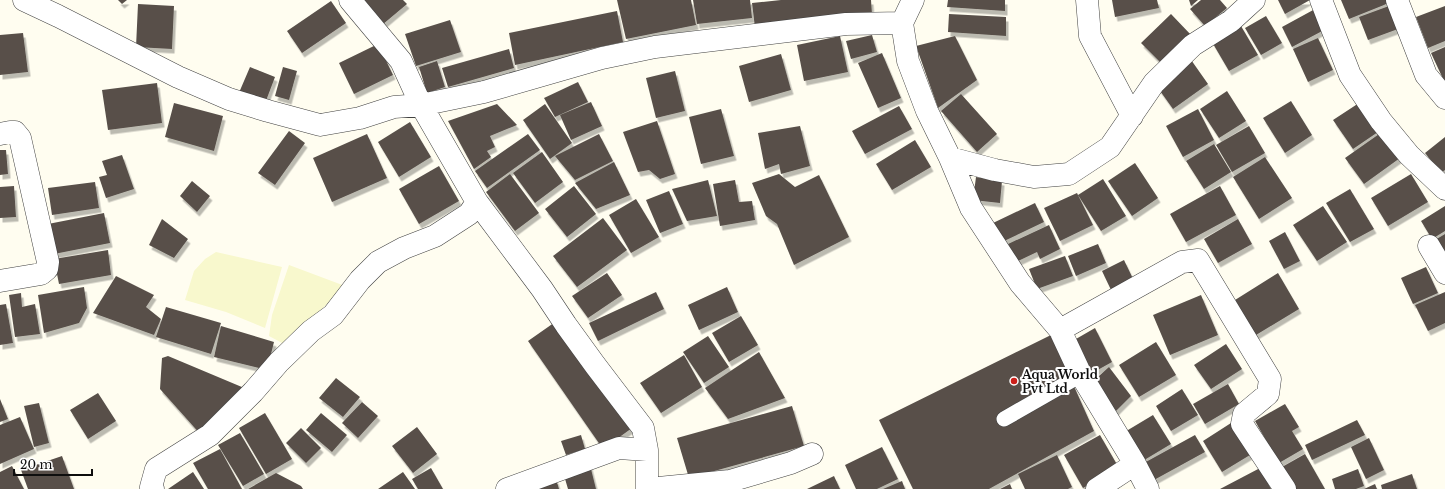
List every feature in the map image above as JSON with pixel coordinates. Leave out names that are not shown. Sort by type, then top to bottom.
[{"type":"street","points":[[24,0],[178,78],[229,99],[320,125],[360,118],[394,107],[421,105],[484,92],[602,58],[655,47],[846,24],[902,23]]},
{"type":"street","points":[[350,0],[401,61],[421,105],[477,202],[542,289],[595,365],[644,428],[647,450],[647,489],[730,481],[791,463],[812,454]]},
{"type":"street","points":[[913,0],[902,23],[908,61],[927,111],[950,158],[971,208],[1020,283],[1060,330],[1081,375],[1135,464],[1148,489]]},
{"type":"street","points":[[1087,0],[1090,36],[1132,116]]},
{"type":"street","points":[[950,158],[995,170],[1034,177],[1069,174],[1110,147],[1154,83],[1193,45],[1231,21],[1254,0]]},
{"type":"street","points":[[1321,0],[1350,75],[1381,121],[1400,144],[1445,189]]},
{"type":"street","points":[[1397,0],[1426,75],[1445,98]]},
{"type":"street","points":[[0,134],[15,132],[20,138],[48,262],[47,269],[41,274],[0,281]]},
{"type":"street","points":[[153,489],[152,487],[156,469],[210,435],[253,392],[279,362],[311,331],[333,315],[360,280],[378,262],[404,248],[435,236],[469,214],[477,202]]},
{"type":"street","points":[[1429,246],[1445,273]]},
{"type":"street","points":[[1060,330],[1182,262],[1198,260],[1270,379],[1268,394],[1244,414],[1242,424],[1285,489]]},
{"type":"street","points":[[507,489],[619,448],[647,450]]},
{"type":"street","points":[[1097,489],[1135,464]]},
{"type":"lane","points":[[1004,419],[1081,375]]},
{"type":"green space","points":[[216,252],[282,267],[265,328],[226,312],[185,300],[194,271],[205,259]]},
{"type":"green space","points":[[289,265],[345,286],[286,345],[269,336],[272,315]]},
{"type":"building","points":[[118,0],[127,0],[122,4]]},
{"type":"building","points":[[361,0],[403,0],[407,4],[382,25]]},
{"type":"building","points":[[617,0],[691,0],[696,25],[626,39]]},
{"type":"building","points":[[693,0],[750,0],[752,18],[697,24]]},
{"type":"building","points":[[781,0],[871,0],[872,14],[755,28],[752,3]]},
{"type":"building","points":[[948,0],[1005,0],[1005,11],[947,7]]},
{"type":"building","points":[[1112,0],[1157,0],[1159,8],[1115,17]]},
{"type":"building","points":[[1189,0],[1198,0],[1191,6]]},
{"type":"building","points":[[1201,0],[1220,0],[1227,8],[1205,26],[1190,9]]},
{"type":"building","points":[[1278,0],[1310,0],[1285,14]]},
{"type":"building","points":[[1341,0],[1388,0],[1389,3],[1349,19]]},
{"type":"building","points":[[331,1],[346,23],[302,53],[287,31]]},
{"type":"building","points":[[138,4],[174,6],[172,49],[136,47]]},
{"type":"building","points":[[1389,6],[1398,29],[1368,40],[1359,17]]},
{"type":"building","points":[[1445,6],[1445,41],[1428,48],[1416,17]]},
{"type":"building","points":[[1315,9],[1326,29],[1292,47],[1282,27]]},
{"type":"building","points":[[617,11],[623,42],[515,65],[509,33]]},
{"type":"building","points":[[949,14],[1006,17],[1006,36],[948,32]]},
{"type":"building","points":[[1171,14],[1192,36],[1163,65],[1141,43]]},
{"type":"building","points":[[1266,16],[1282,43],[1261,55],[1245,28]]},
{"type":"building","points":[[450,20],[461,52],[416,66],[405,34]]},
{"type":"building","points":[[1241,26],[1258,55],[1229,71],[1212,42]]},
{"type":"building","points":[[23,33],[28,72],[0,75],[0,35]]},
{"type":"building","points":[[872,35],[877,52],[851,59],[846,41]]},
{"type":"building","points":[[840,36],[848,72],[804,81],[797,45]]},
{"type":"building","points":[[955,36],[977,80],[938,108],[916,46]]},
{"type":"building","points":[[1318,38],[1333,70],[1308,82],[1293,49]]},
{"type":"building","points":[[378,44],[393,75],[354,94],[339,63]]},
{"type":"building","points":[[1445,47],[1445,83],[1431,53]]},
{"type":"building","points":[[509,49],[514,68],[448,87],[442,68]]},
{"type":"building","points":[[882,53],[901,98],[878,108],[858,63]]},
{"type":"building","points":[[781,54],[791,90],[749,102],[739,66]]},
{"type":"building","points":[[1189,57],[1208,84],[1173,109],[1158,88]]},
{"type":"building","points":[[437,61],[445,87],[427,93],[419,67]]},
{"type":"building","points":[[250,67],[275,77],[264,106],[238,95]]},
{"type":"building","points":[[283,67],[297,71],[289,100],[275,96]]},
{"type":"building","points":[[675,71],[685,111],[656,118],[646,78]]},
{"type":"building","points":[[578,82],[588,102],[555,117],[544,98]]},
{"type":"building","points":[[157,83],[162,123],[108,130],[102,90]]},
{"type":"building","points":[[1227,91],[1246,121],[1219,138],[1200,109]]},
{"type":"building","points":[[961,94],[997,134],[977,152],[941,111]]},
{"type":"building","points":[[1291,101],[1312,135],[1285,153],[1263,118]]},
{"type":"building","points":[[591,102],[602,126],[571,140],[560,115]]},
{"type":"building","points":[[174,103],[223,116],[214,151],[165,137]]},
{"type":"building","points":[[1359,103],[1378,132],[1353,149],[1333,120]]},
{"type":"building","points":[[497,104],[517,125],[490,136],[495,147],[487,151],[491,157],[474,169],[448,121]]},
{"type":"building","points":[[545,104],[572,143],[550,159],[523,120]]},
{"type":"building","points":[[899,106],[912,129],[865,154],[852,131]]},
{"type":"building","points":[[721,109],[734,156],[701,164],[689,117]]},
{"type":"building","points":[[1198,109],[1214,140],[1183,157],[1166,126]]},
{"type":"building","points":[[657,121],[675,174],[660,179],[649,170],[638,172],[623,132]]},
{"type":"building","points":[[410,122],[431,157],[399,177],[378,142]]},
{"type":"building","points":[[800,126],[810,166],[781,174],[779,164],[765,169],[758,133]]},
{"type":"building","points":[[1249,126],[1265,153],[1232,172],[1216,145]]},
{"type":"building","points":[[289,131],[305,143],[275,185],[258,173]]},
{"type":"building","points":[[1382,132],[1400,158],[1364,184],[1345,158]]},
{"type":"building","points":[[367,134],[387,178],[332,202],[313,158]]},
{"type":"building","points":[[528,134],[540,150],[487,188],[475,171]]},
{"type":"building","points":[[599,134],[613,161],[575,180],[555,156]]},
{"type":"building","points":[[1445,137],[1445,170],[1441,173],[1425,153]]},
{"type":"building","points":[[915,140],[931,167],[892,190],[876,164]]},
{"type":"building","points":[[1214,144],[1231,172],[1204,189],[1186,161]]},
{"type":"building","points":[[0,150],[6,150],[8,174],[0,175]]},
{"type":"building","points":[[542,152],[563,182],[535,203],[513,173]]},
{"type":"building","points":[[122,155],[134,189],[106,198],[99,177],[107,175],[102,161]]},
{"type":"building","points":[[1265,157],[1292,198],[1259,219],[1233,177]]},
{"type":"building","points":[[614,162],[630,195],[596,209],[575,183]]},
{"type":"building","points":[[1135,163],[1158,198],[1132,216],[1108,181]]},
{"type":"building","points":[[439,166],[459,201],[419,224],[399,189]]},
{"type":"building","points":[[510,174],[539,213],[515,231],[486,192]]},
{"type":"building","points":[[779,174],[795,187],[819,175],[849,237],[794,265],[777,224],[766,216],[752,183]]},
{"type":"building","points":[[1411,174],[1428,202],[1388,226],[1371,198]]},
{"type":"building","points":[[976,177],[1002,181],[1000,203],[973,200]]},
{"type":"building","points":[[1103,179],[1126,216],[1101,231],[1078,195]]},
{"type":"building","points":[[708,180],[717,216],[687,221],[672,189]]},
{"type":"building","points":[[735,180],[739,202],[752,201],[755,220],[720,226],[713,184]]},
{"type":"building","points":[[192,181],[210,196],[197,212],[180,196]]},
{"type":"building","points":[[95,182],[99,208],[52,215],[48,188]]},
{"type":"building","points":[[14,186],[16,217],[0,218],[0,187]]},
{"type":"building","points":[[574,186],[596,214],[567,237],[545,209]]},
{"type":"building","points":[[1220,186],[1236,215],[1186,242],[1170,214]]},
{"type":"building","points":[[1350,189],[1374,229],[1350,242],[1326,203]]},
{"type":"building","points":[[669,191],[683,224],[660,233],[646,200]]},
{"type":"building","points":[[1077,193],[1093,225],[1060,241],[1044,208]]},
{"type":"building","points":[[636,199],[659,237],[631,253],[609,215]]},
{"type":"building","points":[[1035,203],[1044,222],[1002,242],[993,223]]},
{"type":"building","points":[[1323,206],[1347,242],[1317,261],[1293,225]]},
{"type":"building","points":[[1445,206],[1445,231],[1432,239],[1421,221]]},
{"type":"building","points":[[104,213],[110,243],[54,254],[48,224]]},
{"type":"building","points":[[603,218],[627,250],[577,287],[553,256]]},
{"type":"building","points":[[162,219],[188,239],[174,258],[149,245]]},
{"type":"building","points":[[1238,219],[1252,244],[1218,263],[1204,239]]},
{"type":"building","points":[[1049,225],[1060,249],[1040,259],[1037,252],[1016,262],[1008,244]]},
{"type":"building","points":[[1285,232],[1300,261],[1284,269],[1269,241]]},
{"type":"building","points":[[1445,234],[1445,256],[1435,240]]},
{"type":"building","points":[[1098,244],[1106,263],[1076,276],[1068,256]]},
{"type":"building","points":[[108,250],[111,275],[59,284],[54,259]]},
{"type":"building","points":[[1065,256],[1073,276],[1037,289],[1029,269]]},
{"type":"building","points":[[1124,260],[1135,283],[1113,294],[1102,271]]},
{"type":"building","points":[[1426,267],[1438,293],[1413,304],[1401,278]]},
{"type":"building","points":[[607,273],[622,295],[588,318],[572,296]]},
{"type":"building","points":[[1278,273],[1299,309],[1256,335],[1235,300]]},
{"type":"building","points":[[116,276],[154,295],[146,307],[161,319],[154,335],[93,313]]},
{"type":"building","points":[[84,287],[87,308],[79,323],[44,333],[38,295]]},
{"type":"building","points":[[727,287],[738,312],[699,330],[688,305]]},
{"type":"building","points":[[656,292],[664,309],[598,341],[589,323]]},
{"type":"building","points":[[1445,292],[1445,323],[1428,331],[1415,305]]},
{"type":"building","points":[[21,293],[22,307],[35,304],[40,334],[15,337],[9,295]]},
{"type":"building","points":[[1201,295],[1218,335],[1170,355],[1153,315]]},
{"type":"building","points":[[6,304],[13,343],[0,345],[0,305]]},
{"type":"building","points":[[166,307],[221,323],[211,354],[156,337]]},
{"type":"building","points":[[741,316],[758,345],[729,362],[712,333]]},
{"type":"building","points":[[558,320],[632,428],[603,449],[528,341]]},
{"type":"building","points":[[221,326],[274,342],[267,370],[214,357]]},
{"type":"building","points":[[1095,328],[1112,362],[1085,377],[1069,343]]},
{"type":"building","name":"Aqua World Pvt Ltd","points":[[1051,335],[1094,431],[989,489],[913,489],[879,420]]},
{"type":"building","points":[[708,336],[729,367],[704,383],[683,352]]},
{"type":"building","points":[[1156,342],[1176,375],[1139,397],[1119,365]]},
{"type":"building","points":[[1226,344],[1242,369],[1211,389],[1194,365]]},
{"type":"building","points":[[759,352],[785,398],[728,419],[705,388]]},
{"type":"building","points":[[684,355],[702,387],[661,413],[640,383]]},
{"type":"building","points":[[168,356],[249,390],[202,436],[160,389],[162,358]]},
{"type":"building","points":[[1109,367],[1131,396],[1111,416],[1090,384]]},
{"type":"building","points":[[336,378],[360,397],[343,417],[319,398]]},
{"type":"building","points":[[1228,384],[1239,404],[1205,424],[1193,404]]},
{"type":"building","points":[[1182,389],[1198,415],[1171,431],[1156,406]]},
{"type":"building","points":[[98,393],[116,421],[88,439],[70,410]]},
{"type":"building","points":[[0,399],[8,419],[0,422]]},
{"type":"building","points":[[362,402],[378,416],[358,438],[342,423]]},
{"type":"building","points":[[39,403],[49,443],[34,447],[24,406]]},
{"type":"building","points":[[1285,404],[1299,427],[1292,431],[1303,449],[1279,463],[1255,421]]},
{"type":"building","points":[[792,406],[804,446],[689,478],[677,438]]},
{"type":"building","points":[[265,413],[292,459],[266,474],[239,428]]},
{"type":"building","points":[[321,413],[347,435],[332,452],[306,430]]},
{"type":"building","points":[[1153,415],[1171,444],[1141,462],[1123,433]]},
{"type":"building","points":[[20,417],[34,449],[0,464],[0,425]]},
{"type":"building","points":[[1357,420],[1365,435],[1312,460],[1305,445]]},
{"type":"building","points":[[1231,423],[1250,455],[1222,472],[1203,441]]},
{"type":"building","points":[[417,427],[437,454],[413,473],[392,446]]},
{"type":"building","points":[[301,428],[321,448],[306,463],[286,443]]},
{"type":"building","points":[[240,433],[264,474],[243,486],[218,445]]},
{"type":"building","points":[[581,435],[585,449],[566,455],[561,441]]},
{"type":"building","points":[[1100,435],[1119,468],[1083,488],[1064,455]]},
{"type":"building","points":[[1195,435],[1205,452],[1154,480],[1144,463]]},
{"type":"building","points":[[1369,438],[1384,470],[1366,479],[1351,447]]},
{"type":"building","points":[[882,447],[898,479],[877,489],[856,489],[845,465]]},
{"type":"building","points":[[220,449],[242,489],[208,489],[193,463]]},
{"type":"building","points":[[1305,454],[1325,489],[1294,489],[1282,467]]},
{"type":"building","points":[[1057,455],[1072,487],[1068,489],[1025,489],[1018,474]]},
{"type":"building","points":[[62,456],[74,489],[28,489],[21,470]]},
{"type":"building","points":[[590,465],[596,489],[568,489],[563,472]]},
{"type":"building","points":[[12,466],[24,489],[0,489],[0,472]]},
{"type":"building","points":[[431,468],[443,489],[418,489],[412,479]]},
{"type":"building","points":[[1260,468],[1271,489],[1220,489]]},
{"type":"building","points":[[1358,469],[1364,486],[1356,489],[1335,489],[1332,479]]},
{"type":"building","points":[[193,472],[204,489],[168,489]]},
{"type":"building","points":[[403,472],[415,489],[378,489]]},
{"type":"building","points":[[276,473],[301,486],[303,489],[248,489]]},
{"type":"building","points":[[1412,474],[1417,489],[1382,489],[1381,485]]},
{"type":"building","points":[[834,476],[840,489],[807,489]]},
{"type":"building","points":[[556,479],[559,489],[526,489]]},
{"type":"building","points":[[902,481],[905,489],[883,489]]},
{"type":"building","points":[[1010,484],[1012,489],[1000,489]]},
{"type":"building","points":[[1375,484],[1377,489],[1364,489]]},
{"type":"place","name":"Aqua World Pvt Ltd","points":[[1014,381]]}]
